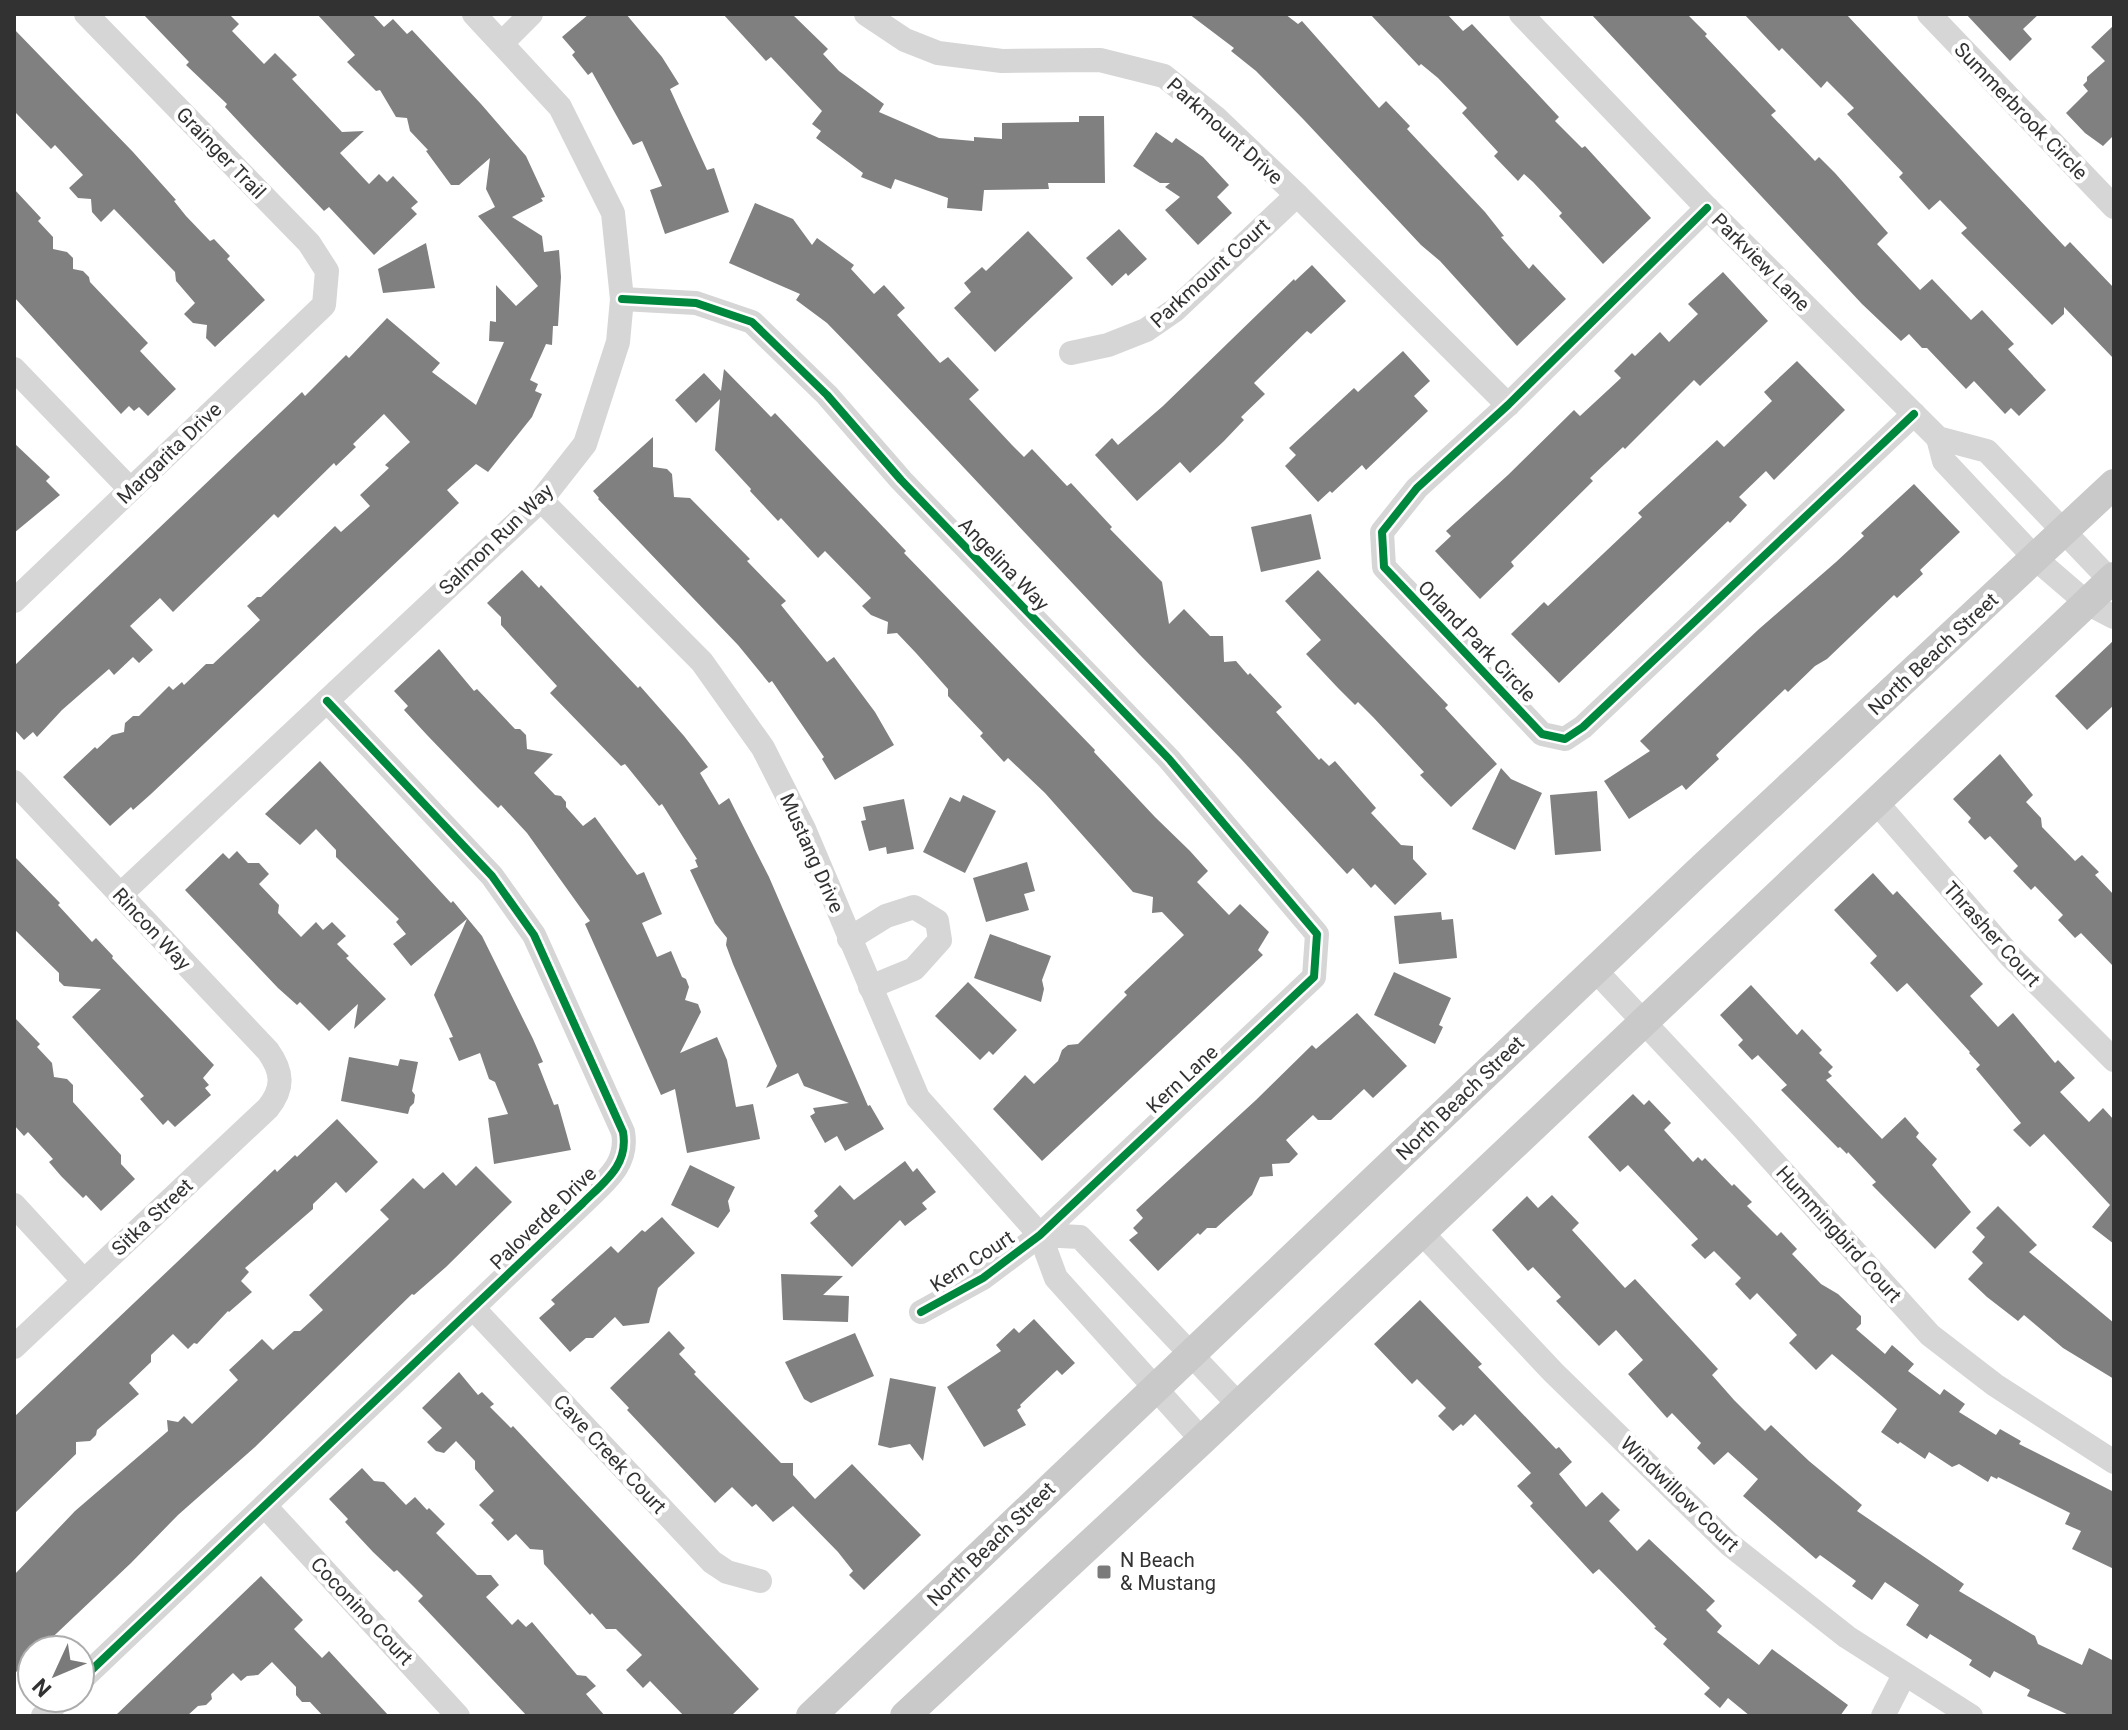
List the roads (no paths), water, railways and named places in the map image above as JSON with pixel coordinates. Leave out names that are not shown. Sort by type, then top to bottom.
[{"type":"main road","name":"North Beach Street","points":[[811,1716],[1595,970],[2114,484]]},
{"type":"main road","points":[[905,1716],[2113,581]]},
{"type":"street","name":"Grainger Trail","points":[[86,14],[309,243],[327,271],[324,305]]},
{"type":"street","name":"Salmon Run Way","points":[[120,895],[541,500],[585,444],[618,342],[622,299],[613,213],[560,107],[474,14]]},
{"type":"street","points":[[502,43],[531,14]]},
{"type":"street","name":"Parkmount Drive","points":[[866,14],[905,40],[938,53],[1002,61],[1100,60],[1164,76],[1215,117],[1297,195],[1508,405]]},
{"type":"street","name":"Parkview Lane","points":[[1521,14],[1707,208],[1938,438],[1944,461],[2036,559],[2087,603],[2114,617]]},
{"type":"street","name":"Summerbrook Circle","points":[[1929,14],[2114,207]]},
{"type":"street","name":"Parkmount Court","points":[[1071,353],[1108,345],[1146,330],[1175,310],[1297,195]]},
{"type":"street","name":"Orland Park Circle","points":[[1707,208],[1508,405],[1417,488],[1382,532],[1384,567],[1542,734],[1565,739],[1583,727],[1914,414]]},
{"type":"street","name":"Angelina Way","points":[[622,299],[696,303],[752,322],[827,395],[901,480],[1169,759],[1317,934]]},
{"type":"street","name":"Margarita Drive","points":[[14,601],[324,305]]},
{"type":"street","points":[[14,369],[130,489]]},
{"type":"street","points":[[1938,438],[1987,451],[2113,581]]},
{"type":"street","name":"Mustang Drive","points":[[541,500],[702,662],[763,748],[804,829],[918,1098],[1040,1235],[1056,1278],[1202,1440]]},
{"type":"street","name":"Paloverde Drive","points":[[96,1666],[619,1166],[625,1145],[623,1132],[534,935],[492,876],[327,701]]},
{"type":"street","name":"Rincon Way","points":[[14,782],[268,1051],[275,1061],[281,1081]]},
{"type":"street","name":"Thrasher Court","points":[[1876,802],[2012,958],[2114,1060]]},
{"type":"street","points":[[849,939],[886,916],[914,907],[937,921],[940,940],[914,969],[870,987]]},
{"type":"street","name":"Kern Lane","points":[[1040,1235],[1314,977],[1317,934]]},
{"type":"street","name":"Hummingbird Court","points":[[1595,970],[1930,1335],[1995,1385],[2114,1462]]},
{"type":"street","name":"Sitka Street","points":[[14,1347],[268,1108],[280,1090],[281,1081]]},
{"type":"street","points":[[14,1205],[84,1281]]},
{"type":"street","name":"Windwillow Court","points":[[1421,1232],[1553,1372],[1729,1544],[1847,1637],[1971,1716]]},
{"type":"street","points":[[1040,1235],[1080,1237],[1239,1405]]},
{"type":"street","name":"Kern Court","points":[[921,1312],[983,1278],[1040,1235]]},
{"type":"street","name":"Cave Creek Court","points":[[473,1308],[712,1562],[727,1572],[760,1581]]},
{"type":"street","name":"Coconino Court","points":[[265,1506],[458,1716]]},
{"type":"street","points":[[1883,1716],[1904,1675]]},
{"type":"place","name":"N Beach & Mustang","points":[[1104,1572]]}]
